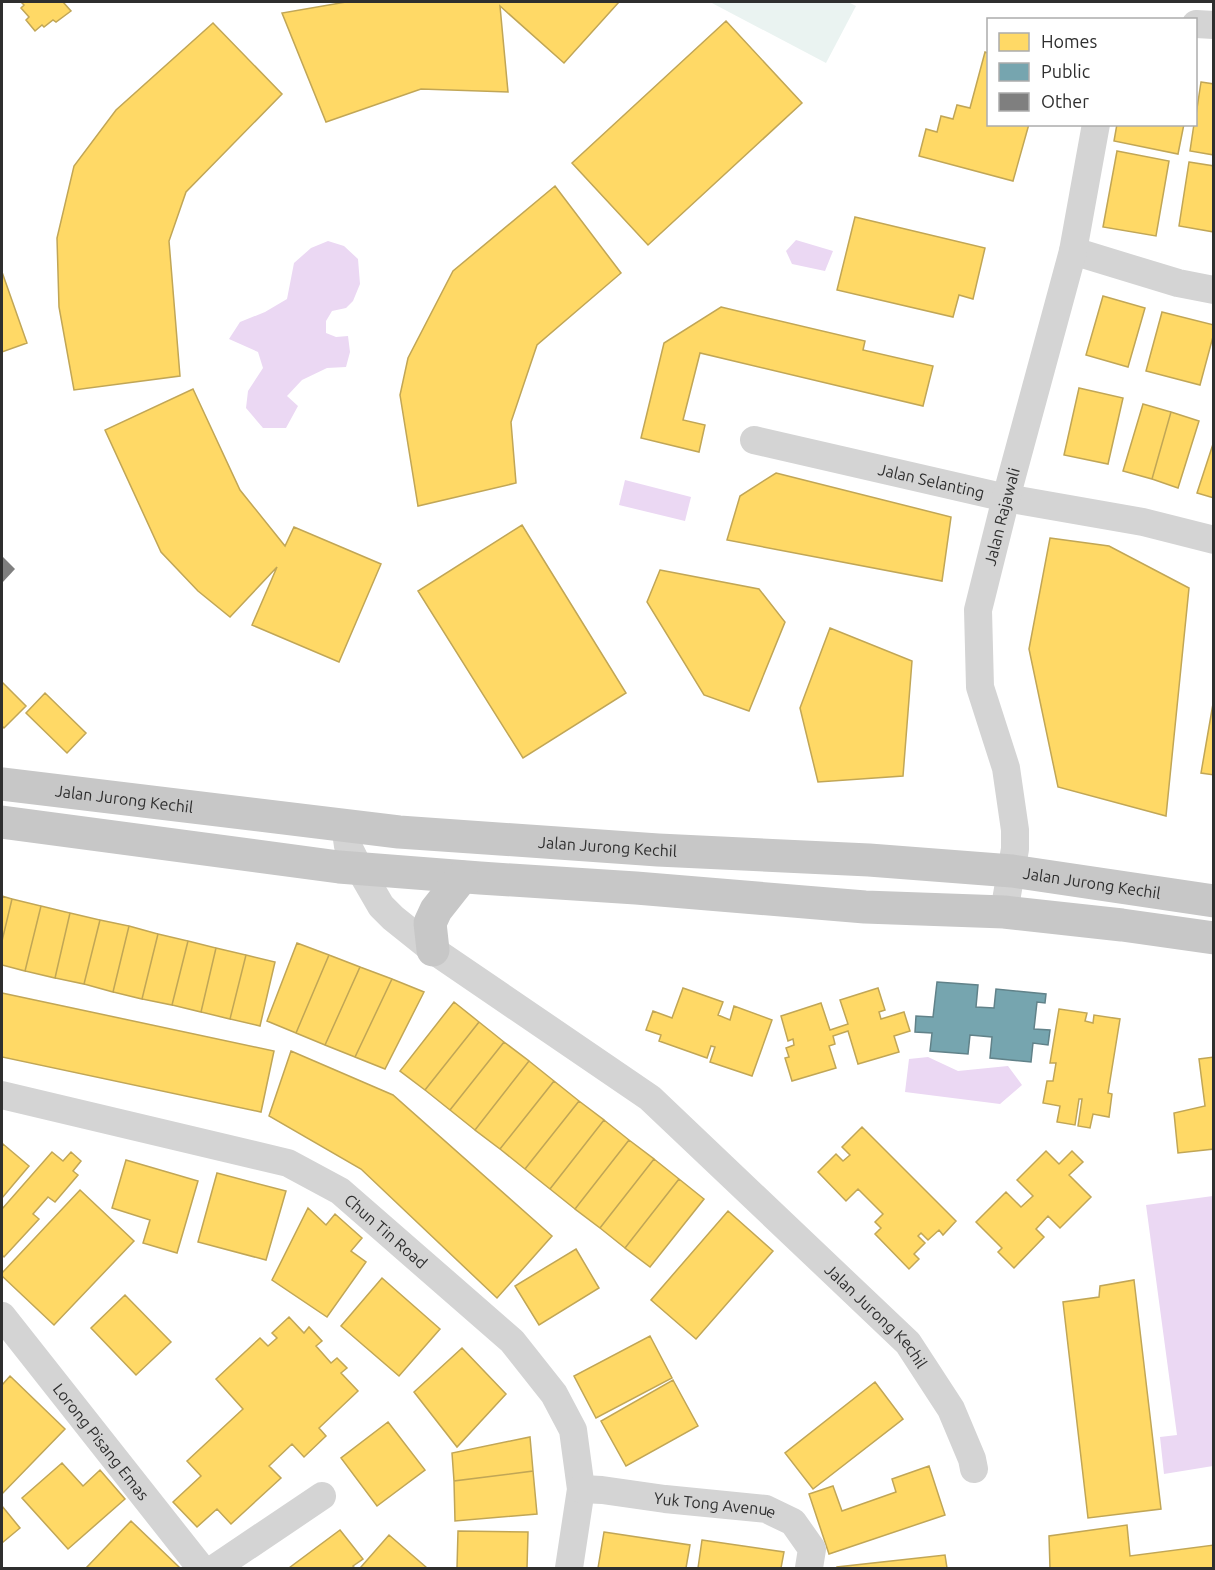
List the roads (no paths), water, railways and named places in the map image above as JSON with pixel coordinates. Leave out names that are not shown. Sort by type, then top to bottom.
[{"type":"main road","name":"Jalan Jurong Kechil","points":[[2,784],[399,832],[658,850],[868,860],[1012,871],[1214,900]]},
{"type":"main road","points":[[2,822],[359,868],[865,907],[1004,912],[1214,938]]},
{"type":"main road","points":[[865,907],[881,897],[886,884],[881,872],[868,860]]},
{"type":"main road","points":[[433,950],[430,923],[436,910],[462,877]]},
{"type":"street","points":[[1197,24],[1214,25]]},
{"type":"street","name":"Jalan Rajawali","points":[[1004,912],[1016,849],[1015,830],[1006,768],[980,687],[978,610],[1073,251],[1096,126]]},
{"type":"street","points":[[1073,251],[1178,283],[1214,290]]},
{"type":"street","name":"Jalan Selanting","points":[[754,440],[1006,498],[1143,522],[1214,540]]},
{"type":"street","name":"Jalan Jurong Kechil","points":[[345,825],[348,846],[359,868],[381,906],[393,918],[433,950],[650,1098],[908,1344],[951,1409],[974,1469]]},
{"type":"street","name":"Chun Tin Road","points":[[2,1095],[288,1163],[340,1191],[512,1341],[554,1394],[573,1430],[581,1489],[569,1569]]},
{"type":"street","name":"Lorong Pisang Emas","points":[[2,1316],[201,1569]]},
{"type":"street","name":"Yuk Tong Avenue","points":[[581,1489],[766,1509],[793,1522],[812,1550],[809,1569]]},
{"type":"street","points":[[215,1569],[322,1496]]}]
